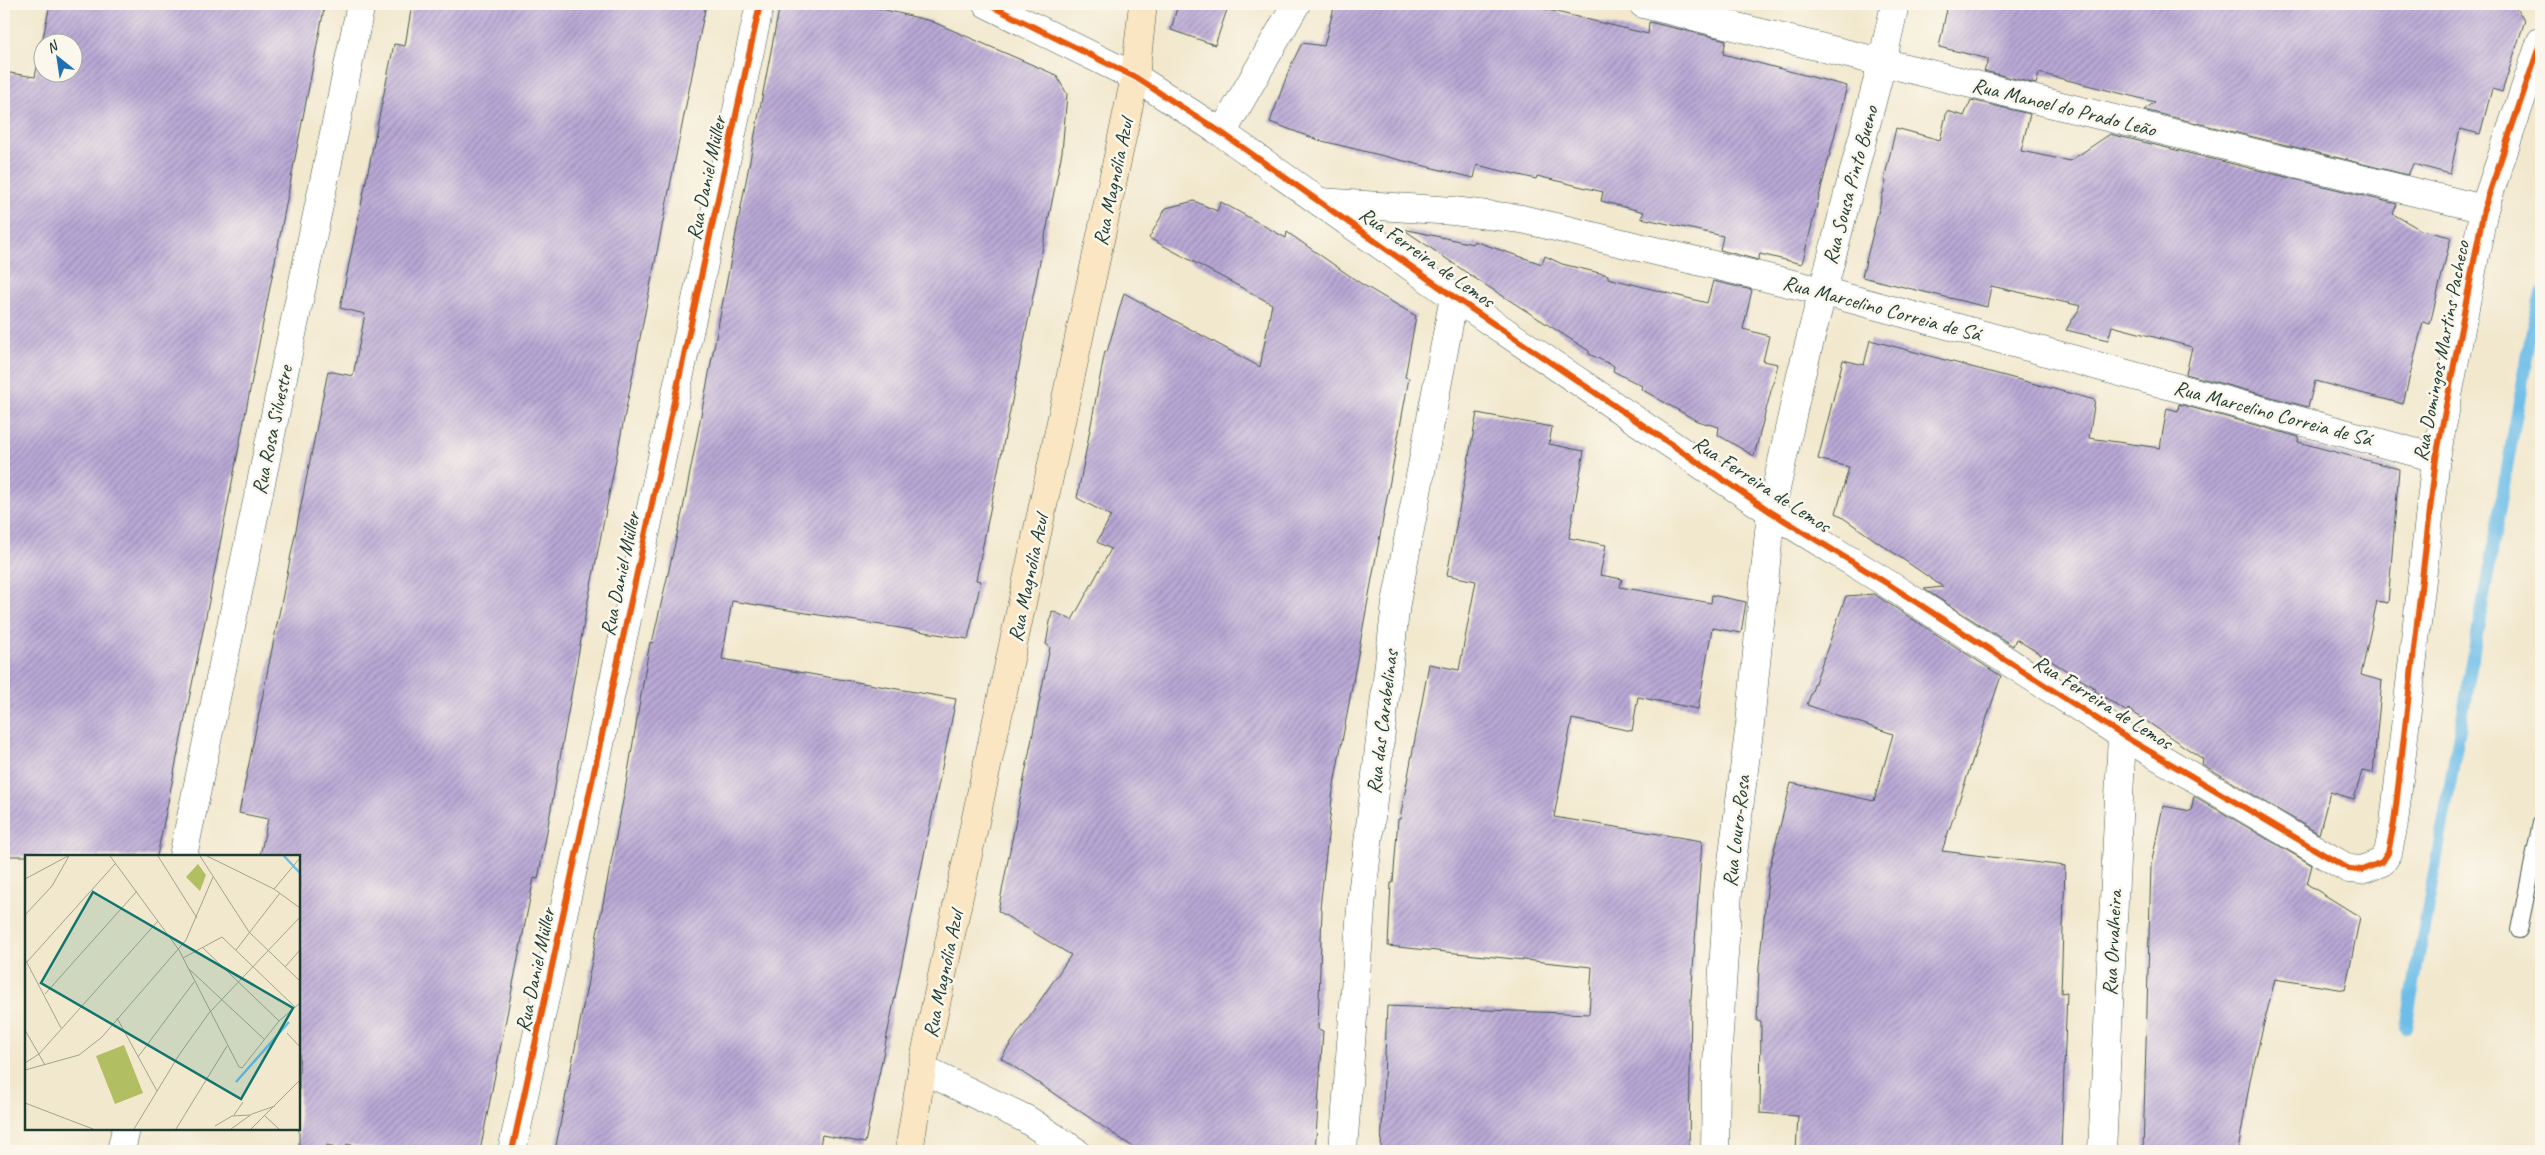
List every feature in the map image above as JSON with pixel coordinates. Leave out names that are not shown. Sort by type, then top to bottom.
[{"type":"street","name":"Rua Rosa Silvestre","points":[[183,855],[361,4]]},
{"type":"street","name":"Rua Daniel Müller","points":[[512,1151],[760,4]]},
{"type":"street","name":"Rua Ferreira de Lemos","points":[[987,4],[1135,77],[1222,133],[1454,296],[1771,512],[1888,584],[2122,735],[2349,869],[2370,868],[2382,862],[2388,853]]},
{"type":"street","name":"Rua Magnólia Azul","points":[[909,1151],[922,1069],[1135,77],[1143,4]]},
{"type":"street","points":[[1222,133],[1296,4]]},
{"type":"street","name":"Rua Manoel do Prado Leão","points":[[1643,4],[2484,209]]},
{"type":"street","name":"Rua Sousa Pinto Bueno","points":[[1771,512],[1822,290],[1882,63],[1894,4]]},
{"type":"street","name":"Rua Domingos Martins Pacheco","points":[[2388,853],[2394,823],[2436,458],[2484,209],[2541,41]]},
{"type":"street","name":"Rua Marcelino Correia de Sá","points":[[1320,202],[1453,211],[1522,219],[1822,290],[2436,458]]},
{"type":"street","name":"Rua das Carabelinas","points":[[1343,1151],[1362,894],[1396,603],[1454,296]]},
{"type":"street","name":"Rua Louro-Rosa","points":[[1715,1151],[1716,1079],[1728,892],[1750,724],[1771,512]]},
{"type":"street","name":"Rua Orvalheira","points":[[2102,1151],[2122,735]]},
{"type":"street","points":[[922,1069],[1026,1119],[1075,1151]]},
{"type":"street","points":[[121,1151],[126,1130]]},
{"type":"lane","points":[[2519,930],[2541,823]]},
{"type":"building","points":[[50,4],[325,4],[207,611],[157,855],[4,856],[4,72],[32,77],[32,82],[82,82],[82,32],[44,32]]},
{"type":"building","points":[[412,4],[706,4],[586,611],[538,879],[534,878],[480,1151],[386,1151],[347,1144],[346,1148],[327,1145],[326,1151],[299,1151],[300,855],[260,855],[268,819],[239,813],[328,371],[353,376],[365,314],[340,308],[394,44],[405,46]]},
{"type":"building","points":[[780,4],[861,4],[931,21],[1056,75],[1067,94],[1062,152],[976,580],[981,581],[968,639],[732,601],[722,659],[956,699],[865,1143],[822,1135],[819,1151],[555,1151],[625,790],[650,642],[652,643],[683,509]]},
{"type":"building","points":[[1178,4],[1229,4],[1215,45],[1171,30]]},
{"type":"building","points":[[1335,4],[1523,4],[1648,34],[1649,22],[1726,40],[1723,54],[1847,86],[1802,264],[1760,254],[1758,260],[1720,250],[1723,236],[1641,218],[1644,212],[1601,201],[1603,192],[1537,176],[1536,179],[1477,165],[1474,178],[1318,140],[1270,122],[1290,67],[1302,43],[1324,46]]},
{"type":"building","points":[[1708,4],[1735,4],[1734,10]]},
{"type":"building","points":[[1948,4],[2512,4],[2525,20],[2502,92],[2492,89],[2480,134],[2460,129],[2450,174],[2413,164],[2408,175],[2144,110],[2155,102],[2039,73],[2036,84],[1984,71],[1989,59],[1939,47]]},
{"type":"building","points":[[1971,100],[2030,114],[2021,151],[2070,161],[2110,134],[2397,204],[2393,214],[2421,230],[2451,237],[2430,324],[2423,322],[2403,404],[2315,381],[2308,407],[2186,374],[2192,347],[2112,326],[2108,340],[2066,330],[2081,306],[1991,286],[1987,307],[1862,277],[1886,181],[1884,180],[1896,128],[1940,140],[1947,111],[1964,116]]},
{"type":"building","points":[[1194,201],[1217,211],[1221,202],[1286,238],[1287,232],[1360,283],[1416,316],[1405,377],[1409,378],[1333,790],[1320,908],[1322,909],[1318,1029],[1323,1031],[1315,1151],[1139,1151],[1001,1058],[1071,955],[998,911],[1050,647],[1046,644],[1052,611],[1072,620],[1111,549],[1097,542],[1111,516],[1077,498],[1105,351],[1107,352],[1124,293],[1260,367],[1272,304],[1149,238],[1166,208]]},
{"type":"building","points":[[1403,229],[1473,244],[1474,241],[1542,264],[1545,256],[1562,264],[1608,275],[1608,278],[1707,303],[1713,281],[1752,290],[1743,329],[1769,336],[1763,361],[1778,364],[1754,456],[1718,435],[1719,427],[1697,421],[1641,389],[1642,386],[1613,371],[1614,366],[1589,354],[1589,351],[1473,277]]},
{"type":"building","points":[[1870,340],[2095,400],[2089,438],[2160,448],[2167,408],[2178,411],[2179,404],[2299,437],[2298,442],[2399,469],[2388,603],[2377,601],[2361,675],[2382,681],[2373,773],[2362,771],[2354,799],[2330,792],[2319,834],[2202,764],[2203,759],[2128,709],[2127,712],[2095,691],[2096,689],[2016,639],[2013,646],[1924,589],[1943,587],[1836,513],[1849,467],[1818,459],[1843,360],[1864,365]]},
{"type":"building","points":[[1477,413],[1552,427],[1549,444],[1584,451],[1569,538],[1606,545],[1600,575],[1622,579],[1620,587],[1711,603],[1712,595],[1746,602],[1741,633],[1712,628],[1698,709],[1638,697],[1632,731],[1572,719],[1554,817],[1702,841],[1691,998],[1689,1151],[1381,1151],[1387,1006],[1589,1014],[1592,967],[1388,946],[1391,883],[1393,883],[1398,819],[1400,819],[1429,664],[1459,670],[1476,581],[1447,575]]},
{"type":"building","points":[[1874,594],[2001,676],[1942,851],[2065,866],[2061,993],[2067,992],[2061,1151],[1796,1151],[1798,1116],[1760,1113],[1761,1022],[1757,1021],[1759,967],[1769,870],[1791,783],[1874,801],[1893,734],[1807,705],[1846,596]]},
{"type":"building","points":[[2194,796],[2312,865],[2307,884],[2360,917],[2345,990],[2275,979],[2250,1080],[2238,1151],[2143,1151],[2151,865],[2163,806],[2191,811]]},
{"type":"waterway","points":[[2406,1028],[2533,324],[2541,294]]},
{"type":"cycle path","points":[[512,1151],[760,4]]},
{"type":"cycle path","points":[[987,4],[1135,77],[1222,133],[1454,297],[1771,512],[1888,584],[2122,735],[2349,869],[2362,870],[2382,862],[2388,853],[2394,823],[2436,458],[2484,209],[2541,41]]}]
